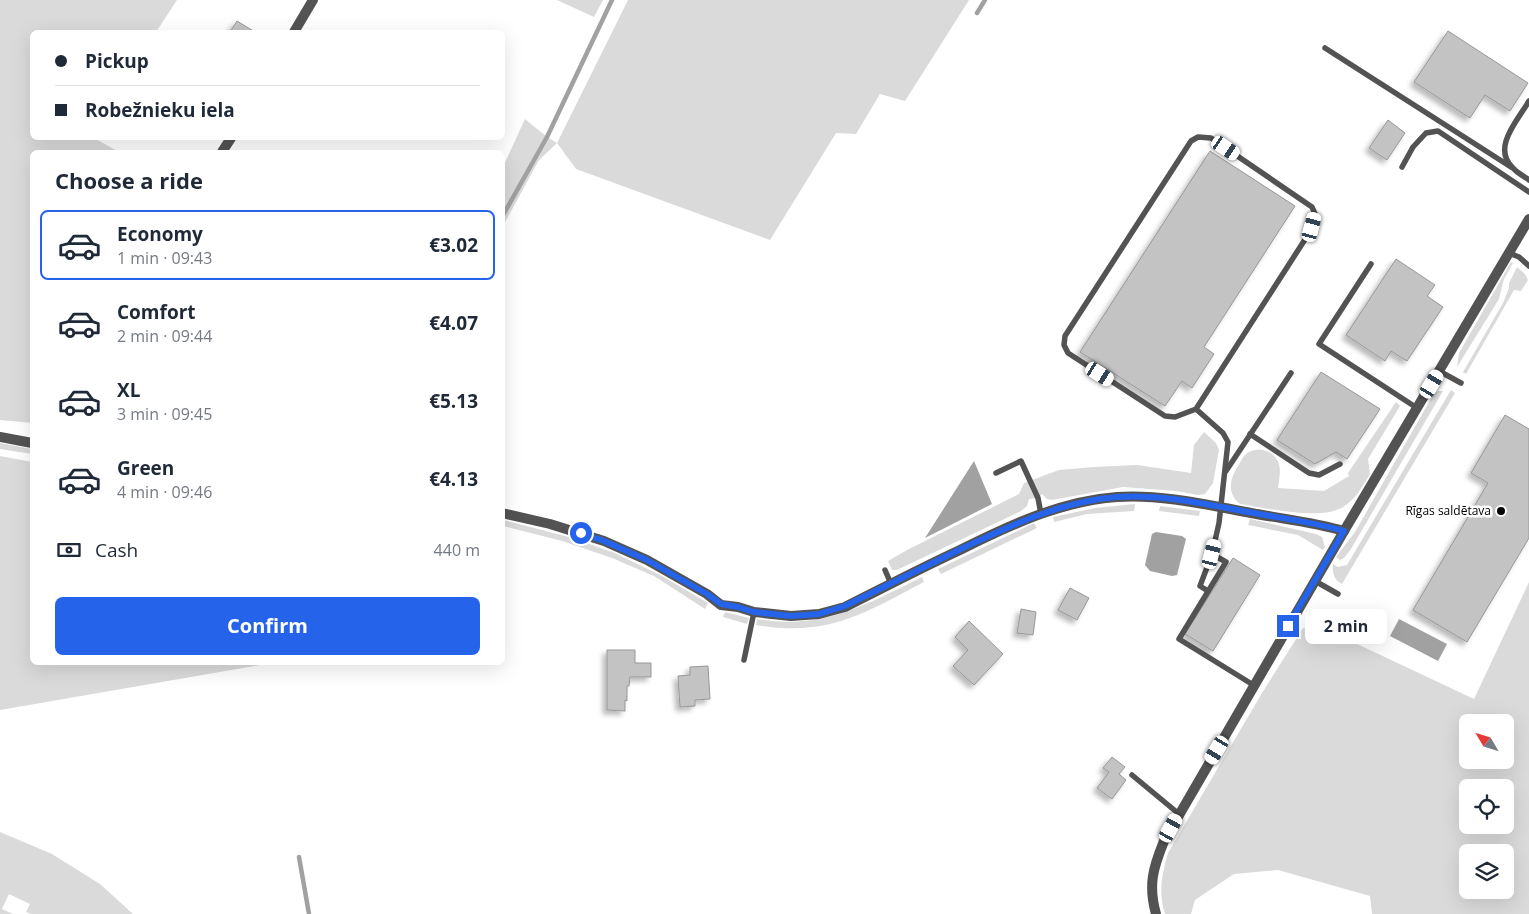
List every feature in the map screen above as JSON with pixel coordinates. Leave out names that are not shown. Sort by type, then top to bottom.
[{"type":"street","points":[[295,30],[313,0]]},
{"type":"street","points":[[1156,914],[1151,887],[1154,865],[1164,841],[1344,531],[1529,219]]},
{"type":"street","points":[[0,437],[30,443]]},
{"type":"street","points":[[505,513],[604,541],[647,560],[721,604],[754,612],[791,616],[819,614],[845,606],[1006,528],[1041,514],[1079,503],[1116,497],[1150,497],[1220,507],[1321,524],[1344,531]]},
{"type":"lane","points":[[1326,48],[1529,180]]},
{"type":"lane","points":[[1511,167],[1504,155],[1505,139],[1529,101]]},
{"type":"lane","points":[[1402,167],[1413,146],[1426,133],[1438,131],[1529,192]]},
{"type":"lane","points":[[1198,137],[1211,138],[1312,207],[1316,216],[1312,227],[1196,409],[1175,417],[1165,416],[1068,353],[1064,345],[1065,336],[1159,190],[1191,141],[1198,137]]},
{"type":"lane","points":[[1509,253],[1519,257],[1529,266]]},
{"type":"lane","points":[[1371,264],[1319,344],[1417,408]]},
{"type":"lane","points":[[1439,371],[1461,384]]},
{"type":"lane","points":[[1225,472],[1291,373]]},
{"type":"lane","points":[[1196,409],[1223,433],[1228,442],[1219,523],[1212,554],[1200,586],[1208,591]]},
{"type":"lane","points":[[1250,434],[1309,473],[1319,475],[1340,464]]},
{"type":"lane","points":[[996,473],[1022,461],[1038,498],[1041,514]]},
{"type":"lane","points":[[1212,554],[1226,562],[1180,639],[1255,686]]},
{"type":"lane","points":[[885,570],[891,584]]},
{"type":"lane","points":[[1315,581],[1338,594]]},
{"type":"lane","points":[[744,660],[754,612]]},
{"type":"lane","points":[[1132,775],[1179,814]]},
{"type":"shaded area","points":[[0,0],[177,0],[157,30],[30,30],[30,140],[98,140],[115,150],[30,150],[30,423],[0,420]]},
{"type":"shaded area","points":[[557,0],[603,0],[594,17]]},
{"type":"shaded area","points":[[628,0],[969,0],[905,101],[880,94],[856,134],[836,133],[770,240],[576,169],[557,143]]},
{"type":"shaded area","points":[[525,119],[557,143],[539,160],[505,222],[505,163]]},
{"type":"shaded area","points":[[1511,262],[1513,263],[1504,279],[1499,299],[1457,367],[1459,353]]},
{"type":"shaded area","points":[[1517,267],[1525,274],[1528,280],[1521,291],[1514,290],[1466,374],[1463,372],[1503,303],[1509,283]]},
{"type":"shaded area","points":[[1451,390],[1455,393],[1342,584],[1334,576],[1333,564],[1338,567],[1347,565]]},
{"type":"shaded area","points":[[1438,391],[1443,391],[1351,549],[1340,560],[1336,557],[1355,532],[1433,395]]},
{"type":"shaded area","points":[[1396,402],[1400,406],[1368,459],[1370,474],[1355,497],[1343,507],[1321,513],[1293,512],[1240,504],[1233,496],[1231,483],[1236,469],[1247,453],[1256,450],[1266,451],[1277,459],[1280,470],[1278,488],[1324,491],[1349,476],[1348,473]]},
{"type":"shaded area","points":[[1204,432],[1216,443],[1219,450],[1213,483],[1205,494],[1198,495],[1176,491],[1123,487],[1052,500],[1047,499],[1042,494],[1038,498],[1029,499],[1027,506],[1021,511],[897,570],[892,570],[888,561],[1019,494],[1024,483],[1059,470],[1137,465],[1191,473],[1194,445]]},
{"type":"shaded area","points":[[0,443],[30,449],[30,454],[0,449]]},
{"type":"shaded area","points":[[0,456],[30,462],[30,665],[260,665],[0,710]]},
{"type":"shaded area","points":[[974,461],[992,504],[925,538]]},
{"type":"shaded area","points":[[1135,504],[1134,511],[1087,514],[1054,522],[1053,517],[1095,508]]},
{"type":"shaded area","points":[[1160,506],[1200,511],[1199,516],[1159,511]]},
{"type":"shaded area","points":[[1250,519],[1316,534],[1322,537],[1325,547],[1323,550],[1298,535],[1248,525]]},
{"type":"shaded area","points":[[505,521],[569,537],[615,553],[662,576],[708,603],[705,609],[654,576],[612,558],[562,541],[505,527]]},
{"type":"shaded area","points":[[1034,523],[1037,528],[941,574],[938,569]]},
{"type":"shaded area","points":[[1156,532],[1182,536],[1186,539],[1177,575],[1172,576],[1150,571],[1145,565],[1152,534]]},
{"type":"shaded area","points":[[922,577],[924,582],[882,604],[844,620],[804,628],[756,625],[757,619],[781,622],[803,621],[843,613]]},
{"type":"shaded area","points":[[1529,582],[1529,914],[1372,914],[1370,896],[1278,870],[1234,874],[1195,900],[1191,914],[1165,914],[1162,884],[1168,853],[1262,693],[1303,628],[1319,626],[1474,699]]},
{"type":"shaded area","points":[[725,612],[749,618],[747,624],[723,617]]},
{"type":"shaded area","points":[[1399,619],[1447,644],[1438,661],[1390,636]]},
{"type":"shaded area","points":[[0,832],[52,854],[100,884],[133,914],[31,914],[26,912],[30,904],[9,894],[2,909],[13,914],[0,914]]},
{"type":"building","points":[[237,21],[252,30],[231,30]]},
{"type":"building","points":[[1448,31],[1528,83],[1510,111],[1485,95],[1470,118],[1414,82]]},
{"type":"building","points":[[1388,120],[1405,133],[1387,160],[1369,148]]},
{"type":"building","points":[[1210,151],[1295,206],[1204,347],[1214,354],[1192,388],[1182,381],[1165,406],[1080,352]]},
{"type":"building","points":[[1396,259],[1435,285],[1427,296],[1443,307],[1407,361],[1391,351],[1385,361],[1346,335]]},
{"type":"building","points":[[1321,372],[1380,409],[1347,459],[1336,452],[1315,464],[1277,440]]},
{"type":"building","name":"Rīgas saldētava","points":[[1505,415],[1529,429],[1529,538],[1467,642],[1413,610],[1488,483],[1471,473]]},
{"type":"building","points":[[1233,558],[1260,575],[1213,651],[1185,634]]},
{"type":"building","points":[[1070,588],[1089,598],[1077,620],[1058,610]]},
{"type":"building","points":[[1021,609],[1036,612],[1033,635],[1017,633]]},
{"type":"building","points":[[969,621],[1003,654],[974,685],[953,666],[968,650],[955,637]]},
{"type":"building","points":[[607,650],[635,650],[635,663],[651,663],[651,677],[630,677],[629,686],[627,686],[625,711],[607,710]]},
{"type":"building","points":[[708,666],[710,699],[695,700],[695,706],[680,707],[678,676],[690,675],[690,667]]},
{"type":"building","points":[[1112,757],[1125,767],[1119,774],[1126,780],[1112,799],[1097,788],[1109,772],[1103,768]]},
{"type":"waterway","points":[[505,212],[547,137],[612,0]]},
{"type":"waterway","points":[[977,13],[985,0]]},
{"type":"waterway","points":[[299,857],[309,914]]},
{"type":"place","name":"Rīgas saldētava","points":[[1501,511]]},
{"type":"route","points":[[581,533],[647,560],[721,604],[754,612],[791,616],[819,614],[845,606],[1006,528],[1041,514],[1079,503],[1116,497],[1150,497],[1192,502],[1321,524],[1344,531],[1288,626]]}]
